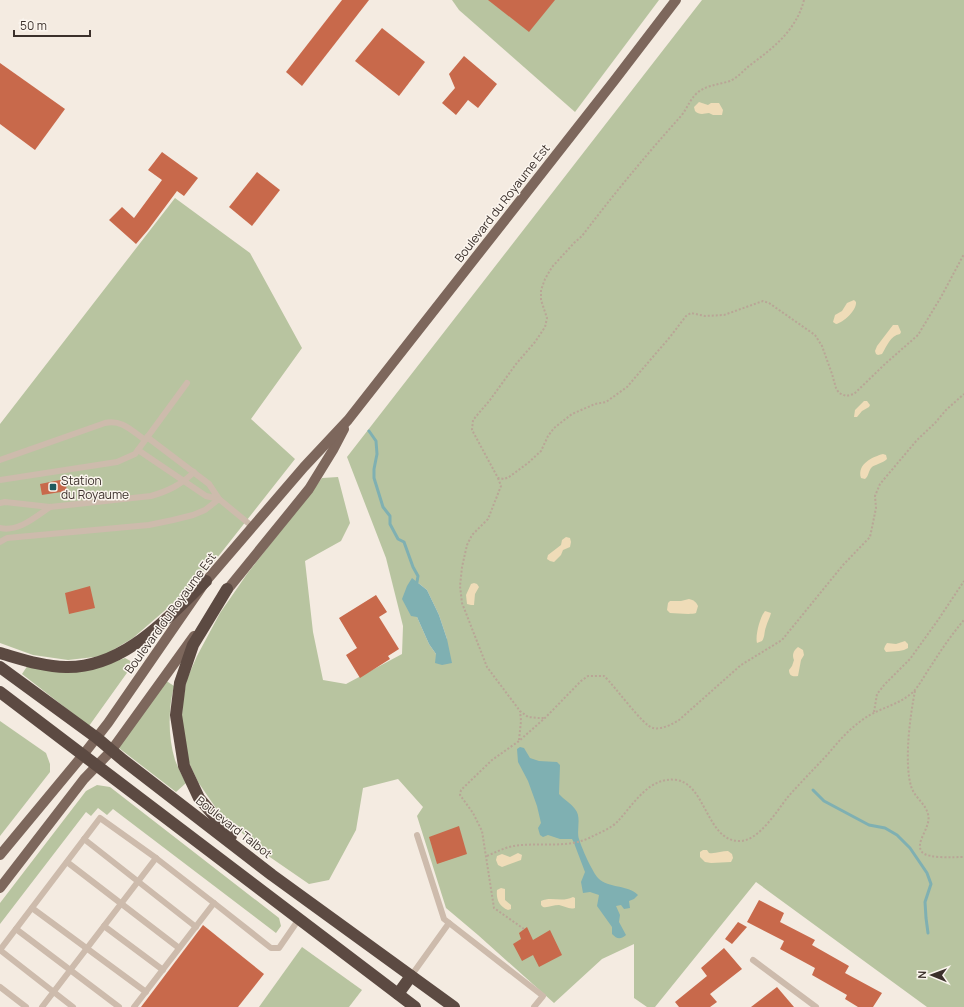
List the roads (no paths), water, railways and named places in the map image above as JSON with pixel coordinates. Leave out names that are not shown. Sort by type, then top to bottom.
[{"type":"highway","points":[[0,653],[36,663],[65,667],[85,666],[107,659],[138,642],[159,625],[206,581]]},
{"type":"highway","points":[[227,590],[193,645],[180,683],[176,715],[184,766],[199,798],[225,830],[262,866]]},
{"type":"highway","name":"Boulevard Talbot","points":[[0,667],[97,738],[111,751],[262,866],[454,1007]]},
{"type":"highway","points":[[0,692],[415,1007]]},
{"type":"highway","points":[[398,994],[411,976]]},
{"type":"main road","name":"Boulevard du Royaume Est","points":[[0,855],[97,738],[206,581],[304,467],[348,420],[676,0]]},
{"type":"main road","name":"Boulevard du Royaume Est","points":[[0,888],[84,779],[111,751],[227,590],[308,489],[333,450],[348,420]]},
{"type":"lane","points":[[0,480],[117,462],[130,458],[135,454],[187,383]]},
{"type":"lane","points":[[0,460],[105,423],[112,421],[120,422],[194,472],[209,484],[219,499],[253,527]]},
{"type":"lane","points":[[138,450],[206,496],[219,499]]},
{"type":"lane","points":[[2,503],[50,507],[151,496],[160,494],[184,482],[194,472]]},
{"type":"lane","points":[[0,542],[7,538],[149,525],[193,515],[205,510],[219,499]]},
{"type":"lane","points":[[0,528],[4,529],[23,525],[50,507]]},
{"type":"lane","points":[[73,1007],[0,950],[100,818],[156,858],[271,948],[279,948],[299,919]]},
{"type":"lane","points":[[418,835],[444,919],[543,996],[534,1007]]},
{"type":"lane","points":[[84,839],[196,927]]},
{"type":"lane","points":[[42,1007],[156,858]]},
{"type":"lane","points":[[67,862],[179,948]]},
{"type":"lane","points":[[134,1007],[214,903]]},
{"type":"lane","points":[[32,908],[146,992]]},
{"type":"lane","points":[[411,976],[449,923]]},
{"type":"lane","points":[[104,926],[163,970]]},
{"type":"lane","points":[[16,929],[119,1007]]},
{"type":"lane","points":[[753,960],[816,1007]]},
{"type":"lane","points":[[0,988],[26,1007]]},
{"type":"water","points":[[412,578],[427,590],[439,615],[447,639],[452,663],[442,665],[435,663],[436,654],[429,644],[417,617],[411,616],[402,599]]},
{"type":"water","points":[[520,747],[524,748],[530,758],[539,761],[557,762],[560,765],[559,794],[572,805],[577,812],[579,820],[579,839],[587,860],[598,878],[607,884],[629,889],[638,895],[629,901],[630,908],[624,909],[621,905],[616,906],[620,915],[619,922],[626,935],[622,938],[617,938],[612,934],[612,927],[597,906],[599,895],[590,892],[583,893],[581,882],[585,872],[572,839],[560,839],[548,835],[543,837],[540,835],[538,828],[541,823],[537,806],[528,781],[518,762],[517,749]]},
{"type":"waterway","points":[[369,431],[376,441],[377,454],[374,478],[383,507],[390,516],[390,524],[398,539],[404,542],[418,576],[417,582]]},
{"type":"waterway","points":[[813,790],[824,801],[869,825],[885,828],[897,835],[910,848],[927,873],[931,884],[925,902],[928,933]]},
{"type":"place","name":"Station du Royaume","points":[[53,487]]}]
